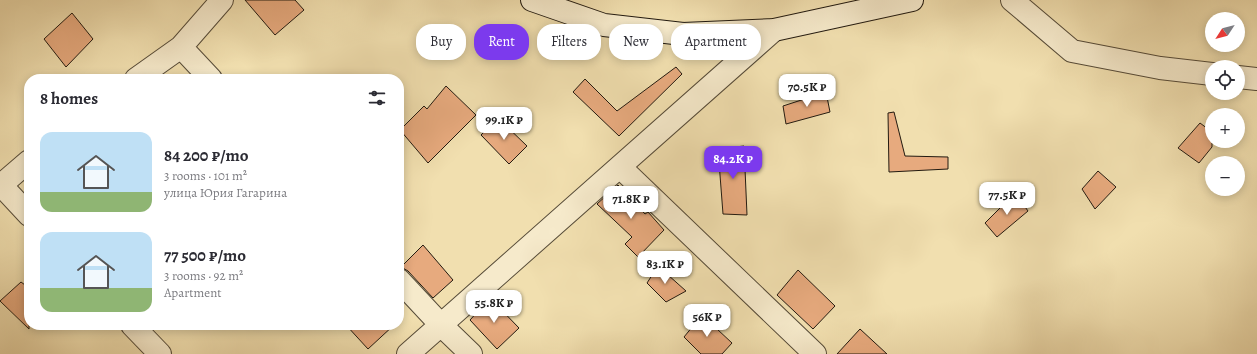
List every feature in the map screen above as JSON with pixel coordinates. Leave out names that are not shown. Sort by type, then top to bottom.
[{"type":"street","points":[[143,74],[181,47],[222,0]]},
{"type":"street","points":[[532,0],[604,25],[683,34],[774,30],[912,0]]},
{"type":"street","points":[[1012,0],[1072,51],[1160,68],[1205,73]]},
{"type":"street","points":[[408,354],[774,30]]},
{"type":"street","points":[[181,47],[206,74]]},
{"type":"street","points":[[1245,77],[1257,79]]},
{"type":"street","points":[[24,164],[0,185],[24,209]]},
{"type":"street","points":[[620,167],[815,354]]},
{"type":"street","points":[[404,285],[441,325],[471,354]]},
{"type":"street","points":[[137,330],[160,354]]},
{"type":"building","points":[[245,0],[295,0],[304,10],[275,35]]},
{"type":"building","points":[[72,13],[93,39],[66,67],[44,39]]},
{"type":"building","points":[[676,67],[682,74],[619,136],[573,92],[585,79],[617,111]]},
{"type":"building","points":[[446,86],[476,115],[428,163],[404,135],[404,126],[424,106],[427,109]]},
{"type":"building","points":[[826,92],[830,112],[786,124],[783,106]]},
{"type":"building","points":[[894,112],[905,156],[948,157],[948,169],[889,172],[888,113]]},
{"type":"building","points":[[498,118],[527,146],[509,164],[481,135]]},
{"type":"building","points":[[1200,123],[1205,127],[1205,148],[1211,148],[1199,163],[1178,148]]},
{"type":"building","points":[[744,146],[747,215],[723,214],[718,149]]},
{"type":"building","points":[[1098,171],[1116,187],[1095,209],[1082,189]]},
{"type":"building","points":[[618,185],[645,214],[648,212],[664,230],[638,257],[625,244],[632,237],[597,204]]},
{"type":"building","points":[[1015,193],[1028,211],[997,237],[985,223]]},
{"type":"building","points":[[423,245],[453,280],[433,298],[408,271],[404,269],[404,264]]},
{"type":"building","points":[[658,266],[686,291],[666,302],[647,283]]},
{"type":"building","points":[[798,270],[835,306],[813,329],[777,295]]},
{"type":"building","points":[[21,282],[24,284],[24,324],[0,301]]},
{"type":"building","points":[[490,298],[519,328],[497,349],[470,320]]},
{"type":"building","points":[[702,315],[732,343],[722,354],[701,354],[684,337]]},
{"type":"building","points":[[860,329],[887,354],[837,354]]},
{"type":"building","points":[[351,330],[389,330],[368,349]]}]
